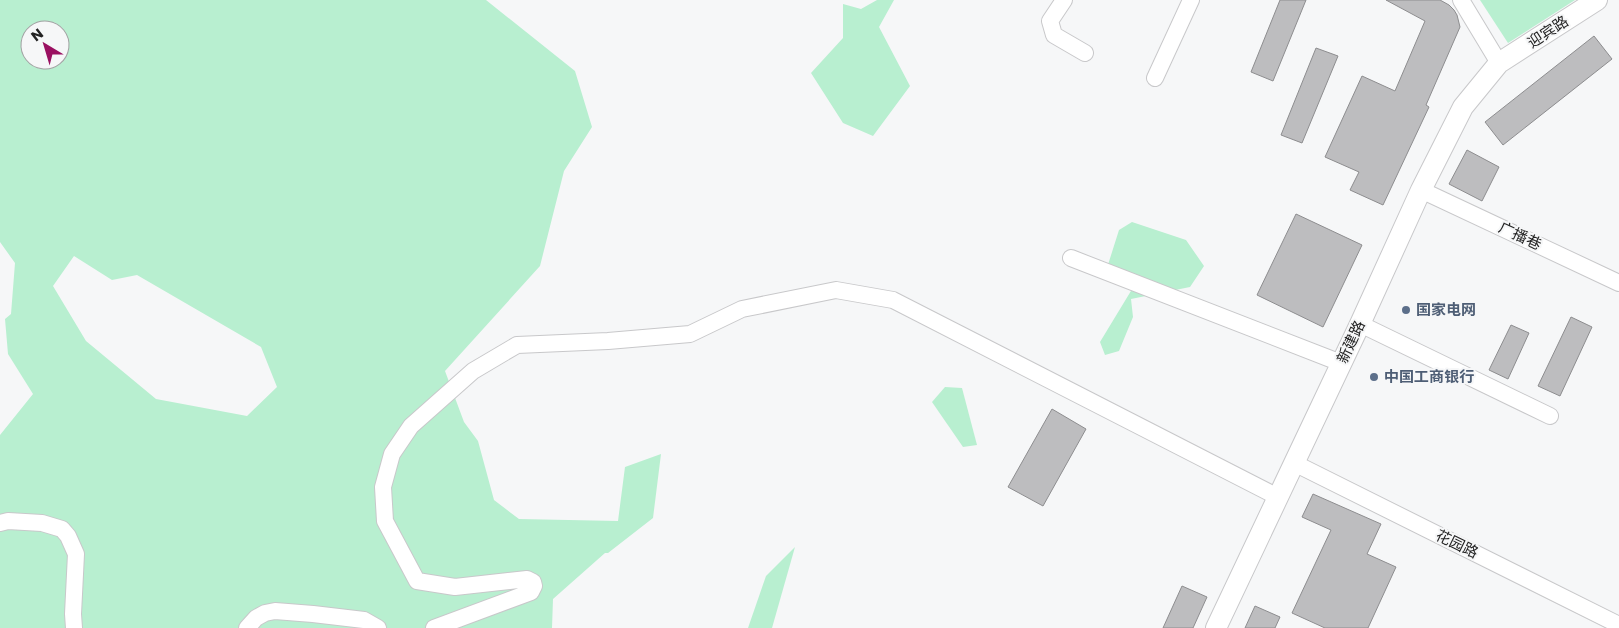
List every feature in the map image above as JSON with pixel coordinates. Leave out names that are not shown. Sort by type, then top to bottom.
[{"type":"main road","name":"迎宾路","points":[[1499,63],[1597,0]]},
{"type":"main road","name":"新建路","points":[[1216,628],[1360,324],[1421,190],[1462,107],[1499,63]]},
{"type":"street","points":[[1064,0],[1050,21],[1054,35],[1085,53]]},
{"type":"street","points":[[1155,78],[1190,0]]},
{"type":"street","points":[[1461,0],[1499,63]]},
{"type":"street","name":"广播巷","points":[[1421,190],[1619,283]]},
{"type":"street","points":[[1071,258],[1341,363]]},
{"type":"street","points":[[434,628],[529,592],[533,590],[534,586],[533,582],[527,579],[455,587],[417,581],[385,521],[383,487],[392,454],[411,426],[473,371],[517,345],[608,341],[690,334],[742,309],[836,290],[893,300],[1278,497]]},
{"type":"street","points":[[1360,324],[1550,416]]},
{"type":"street","name":"花园路","points":[[1294,463],[1619,625]]},
{"type":"street","points":[[0,523],[8,520],[42,523],[62,529],[68,536],[76,554],[74,628]]},
{"type":"street","points":[[247,628],[256,618],[264,613],[274,611],[364,620],[378,628]]},
{"type":"green space","points":[[0,0],[486,0],[575,71],[592,127],[564,171],[540,266],[445,371],[464,422],[478,441],[494,500],[519,519],[618,521],[625,467],[661,454],[653,518],[608,553],[605,553],[553,599],[552,628],[0,628],[0,435],[33,394],[8,354],[5,319],[11,314],[15,263],[0,242]],"holes":[[[74,256],[112,280],[137,275],[261,347],[277,387],[247,416],[156,399],[86,341],[53,286]]]},
{"type":"green space","points":[[877,0],[894,0],[879,27],[910,86],[873,136],[843,123],[811,73],[843,38],[843,4],[861,9]]},
{"type":"green space","points":[[1480,0],[1575,0],[1508,43]]},
{"type":"green space","points":[[1132,222],[1186,240],[1204,266],[1190,287],[1131,299],[1133,317],[1119,351],[1105,355],[1100,342],[1137,281],[1106,271],[1119,230]]},
{"type":"green space","points":[[945,387],[962,388],[977,445],[963,447],[932,402]]},
{"type":"green space","points":[[795,547],[772,628],[748,628],[766,576]]},
{"type":"building","points":[[1280,0],[1306,0],[1273,81],[1251,72]]},
{"type":"building","points":[[1386,0],[1440,0],[1454,10],[1460,27],[1426,105],[1429,107],[1383,205],[1350,190],[1359,172],[1325,157],[1362,76],[1395,91],[1425,21]]},
{"type":"building","points":[[1594,36],[1612,59],[1503,145],[1485,122]]},
{"type":"building","points":[[1316,48],[1338,56],[1302,143],[1281,135]]},
{"type":"building","points":[[1467,150],[1499,167],[1482,201],[1449,184]]},
{"type":"building","points":[[1296,214],[1362,245],[1323,327],[1257,295]]},
{"type":"building","points":[[1571,317],[1592,327],[1560,396],[1538,386]]},
{"type":"building","points":[[1511,325],[1529,333],[1508,379],[1489,370]]},
{"type":"building","points":[[1052,409],[1086,429],[1043,506],[1008,487]]},
{"type":"building","points":[[1313,494],[1381,524],[1367,554],[1396,567],[1368,628],[1325,628],[1292,613],[1331,530],[1302,517]]},
{"type":"building","points":[[1182,586],[1207,597],[1193,628],[1163,628]]},
{"type":"building","points":[[1255,606],[1280,617],[1275,628],[1245,628]]},
{"type":"place","name":"国家电网","points":[[1406,310]]},
{"type":"place","name":"中国工商银行","points":[[1374,377]]}]
